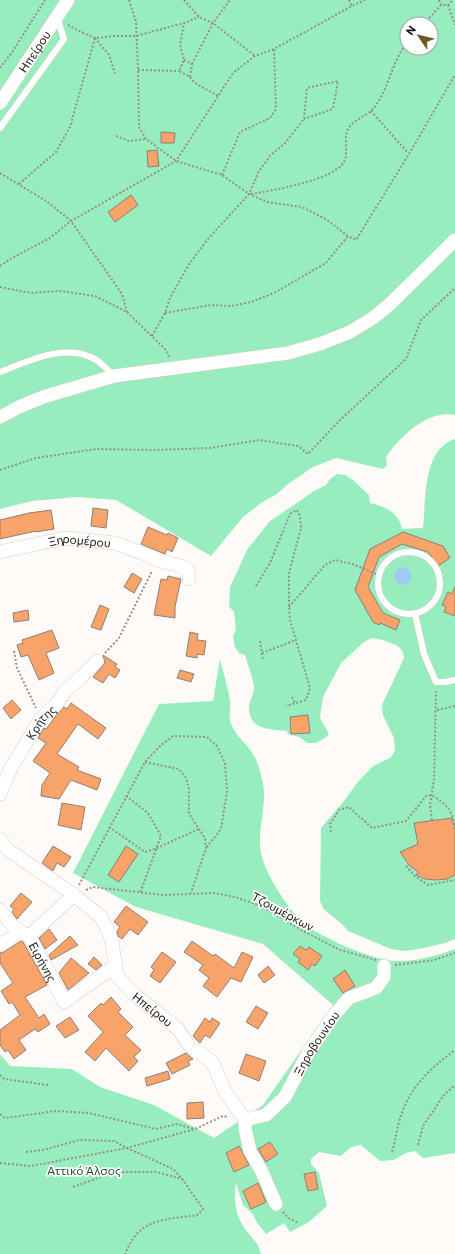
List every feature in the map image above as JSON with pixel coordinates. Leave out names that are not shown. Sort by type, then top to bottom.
[{"type":"street","name":"Ηπείρου","points":[[0,103],[68,0]]},
{"type":"street","points":[[0,417],[43,397],[114,376],[288,353],[320,344],[350,332],[373,318],[390,304],[455,240]]},
{"type":"street","name":"Ξηρομέρου","points":[[0,552],[65,538],[115,543],[157,560],[181,566],[188,570],[189,579]]},
{"type":"street","name":"Κρήτης","points":[[0,794],[11,768],[41,718],[56,705],[66,690],[97,661]]},
{"type":"street","name":"Ηπείρου","points":[[0,840],[13,853],[74,895],[101,917],[112,942],[117,976],[134,994],[178,1029],[188,1044],[212,1062],[226,1093],[245,1120],[245,1128],[250,1151],[261,1170],[276,1204]]},
{"type":"street","points":[[0,945],[25,934],[74,895]]},
{"type":"street","name":"Ειρήνης","points":[[0,910],[12,925],[25,934],[49,972],[64,1002],[115,966]]},
{"type":"street","name":"Ξηροβουνίου","points":[[245,1120],[266,1115],[285,1097],[308,1053],[334,1015],[349,998],[376,988],[384,977],[384,966]]},
{"type":"lane","points":[[0,128],[64,39],[57,18]]},
{"type":"lane","points":[[0,372],[41,356],[62,353],[81,354],[97,361],[114,376]]},
{"type":"lane","points":[[409,552],[419,553],[428,558],[435,565],[439,574],[440,585],[438,595],[429,607],[415,614],[405,614],[395,611],[386,605],[381,596],[378,586],[379,575],[383,566],[390,559],[399,554],[409,552]]},
{"type":"lane","points":[[415,614],[424,654],[436,682],[455,680]]},
{"type":"path","points":[[0,68],[45,0]]},
{"type":"path","points":[[130,0],[136,22],[139,126],[146,139],[176,161],[222,175],[249,194],[267,202],[302,207],[327,220],[348,236],[356,240],[409,154],[455,75]]},
{"type":"path","points":[[184,0],[199,17],[214,23],[255,56]]},
{"type":"path","points":[[190,77],[192,64],[214,23],[230,0]]},
{"type":"path","points":[[349,0],[352,6]]},
{"type":"path","points":[[0,266],[50,238],[71,221],[176,161],[233,73],[255,56],[274,49],[365,0]]},
{"type":"path","points":[[439,0],[441,5]]},
{"type":"path","points":[[448,6],[453,1]]},
{"type":"path","points":[[441,5],[448,6]]},
{"type":"path","points":[[431,16],[441,5]]},
{"type":"path","points":[[448,6],[455,26]]},
{"type":"path","points":[[95,38],[136,36],[184,23],[199,17]]},
{"type":"path","points":[[57,18],[81,32],[95,38],[109,55],[116,73]]},
{"type":"path","points":[[179,71],[184,60],[180,45],[184,23]]},
{"type":"path","points":[[19,184],[56,152],[70,127],[95,38]]},
{"type":"path","points":[[222,175],[240,132],[270,118],[276,109],[274,49]]},
{"type":"path","points":[[249,194],[269,192],[296,186],[339,168],[345,161],[348,129],[356,121],[371,111],[376,104],[388,82],[399,54]]},
{"type":"path","points":[[184,60],[192,64]]},
{"type":"path","points":[[138,70],[179,71],[190,77],[195,83],[218,96]]},
{"type":"path","points":[[152,336],[165,313],[170,298],[189,264],[208,239],[249,194],[259,171],[270,156],[285,143],[304,119],[333,109],[338,81],[307,88],[304,119]]},
{"type":"path","points":[[371,111],[409,154]]},
{"type":"path","points":[[116,136],[129,141],[146,139]]},
{"type":"path","points":[[0,173],[46,201],[71,221],[122,294],[127,312]]},
{"type":"path","points":[[165,313],[211,305],[231,306],[251,302],[274,293],[326,263],[348,236]]},
{"type":"path","points":[[0,287],[31,293],[60,291],[95,296],[127,312],[167,351],[172,368]]},
{"type":"path","points":[[0,470],[36,458],[96,449],[153,450],[210,448],[259,440],[298,446],[308,454],[340,420],[406,359],[421,320],[455,288]]},
{"type":"path","points":[[256,586],[270,563],[290,514],[297,510],[300,516],[301,528],[289,573],[289,607],[290,620],[310,688],[306,700],[286,706]]},
{"type":"path","points":[[97,661],[119,638],[157,560]]},
{"type":"path","points":[[289,607],[325,565],[335,560],[352,564],[379,575]]},
{"type":"path","points":[[262,653],[296,640]]},
{"type":"path","points":[[260,641],[263,660]]},
{"type":"path","points":[[14,651],[17,668],[41,718]]},
{"type":"path","points":[[432,820],[430,805],[434,779],[437,710],[436,682]]},
{"type":"path","points":[[292,697],[295,703]]},
{"type":"path","points":[[437,710],[455,706]]},
{"type":"path","points":[[74,895],[145,762],[159,747],[173,736],[207,736],[217,746],[225,763],[227,791],[221,830],[206,848],[191,893]]},
{"type":"path","points":[[145,762],[179,769],[186,778],[189,789],[189,814],[205,838],[206,848]]},
{"type":"path","points":[[331,832],[330,824],[339,810],[349,807],[372,828],[406,821],[426,796],[431,795],[442,801],[451,812],[455,826]]},
{"type":"path","points":[[126,796],[148,813],[161,836],[140,893]]},
{"type":"path","points":[[109,827],[145,852],[199,829]]},
{"type":"path","points":[[406,866],[415,876],[428,885],[455,880]]},
{"type":"path","name":"Τζουμέρκων","points":[[74,895],[93,887],[163,895],[214,893],[235,897],[261,906],[303,932],[340,950],[381,961],[384,966]]},
{"type":"path","points":[[384,966],[434,960],[455,953]]},
{"type":"path","points":[[392,1152],[402,1113],[413,1090],[438,1062],[455,1050]]},
{"type":"path","points":[[0,1075],[4,1079],[48,1085]]},
{"type":"path","points":[[418,1145],[424,1126],[444,1095],[455,1085]]},
{"type":"path","points":[[0,1114],[5,1118],[56,1111],[89,1113],[156,1129],[177,1124],[195,1129]]},
{"type":"path","points":[[0,1163],[31,1166],[127,1148],[195,1129],[223,1116],[245,1120]]},
{"type":"path","points":[[26,1152],[43,1150],[79,1140],[114,1141],[173,1168],[202,1206],[203,1209],[201,1213],[198,1215],[152,1223],[137,1234],[125,1254]]},
{"type":"path","points":[[73,1187],[114,1172],[156,1172],[183,1180]]},
{"type":"path","points":[[276,1204],[288,1218],[299,1223]]},
{"type":"green space","points":[[0,0],[455,0],[455,415],[435,416],[416,426],[392,449],[386,457],[387,465],[383,469],[336,458],[313,467],[243,517],[211,556],[116,500],[78,497],[32,501],[0,509]]},
{"type":"green space","points":[[455,439],[455,831],[452,818],[414,823],[418,844],[401,852],[409,865],[418,871],[416,875],[421,878],[436,880],[445,879],[455,875],[455,939],[445,943],[405,951],[391,949],[348,931],[323,908],[320,901],[321,828],[357,783],[373,766],[390,758],[395,751],[394,738],[383,715],[382,705],[404,658],[403,652],[398,646],[383,640],[372,638],[364,642],[341,663],[323,697],[320,718],[328,732],[328,736],[316,743],[307,743],[299,737],[288,734],[287,731],[262,727],[253,721],[250,715],[249,705],[254,691],[254,686],[245,655],[239,653],[235,647],[233,637],[236,629],[234,612],[229,606],[230,587],[247,550],[269,522],[314,491],[326,485],[330,479],[337,474],[345,475],[353,480],[369,495],[370,503],[386,508],[395,515],[402,529],[423,528],[426,491],[431,464],[436,453],[444,445]]},
{"type":"green space","name":"Αττικό Άλσος","points":[[220,659],[230,700],[231,724],[233,729],[249,748],[255,758],[262,779],[264,799],[260,848],[262,857],[269,874],[285,902],[304,923],[312,929],[347,947],[372,956],[393,961],[401,961],[432,956],[455,949],[455,1153],[423,1158],[415,1151],[406,1153],[394,1160],[380,1161],[361,1145],[351,1147],[341,1156],[319,1152],[311,1159],[311,1164],[319,1173],[327,1206],[309,1222],[290,1232],[284,1223],[266,1234],[257,1223],[253,1214],[243,1205],[236,1183],[235,1203],[238,1216],[248,1233],[257,1244],[261,1254],[0,1254],[0,1054],[10,1066],[72,1069],[100,1087],[154,1105],[214,1138],[263,1105],[333,1005],[263,944],[136,907],[73,873],[159,704],[213,701]]},
{"type":"water","points":[[403,567],[409,570],[412,576],[409,582],[403,585],[397,582],[394,576],[397,570]]},
{"type":"building","points":[[161,132],[175,133],[174,143],[161,143]]},
{"type":"building","points":[[157,150],[159,166],[148,167],[147,151]]},
{"type":"building","points":[[131,195],[138,205],[115,222],[108,212]]},
{"type":"building","points":[[93,508],[108,510],[106,528],[91,526]]},
{"type":"building","points":[[51,510],[54,529],[36,531],[0,539],[0,520],[29,513]]},
{"type":"building","points":[[148,527],[167,535],[168,533],[178,538],[172,552],[167,549],[165,554],[141,544]]},
{"type":"building","points":[[403,532],[443,546],[450,558],[438,566],[428,552],[402,544],[379,557],[368,587],[383,613],[400,620],[396,630],[380,623],[379,625],[373,622],[355,590],[370,549]]},
{"type":"building","points":[[132,573],[142,579],[134,593],[124,587]]},
{"type":"building","points":[[168,576],[181,579],[175,607],[175,618],[154,615],[161,579],[167,580]]},
{"type":"building","points":[[455,586],[455,616],[444,612],[446,607],[442,605],[448,592],[452,594]]},
{"type":"building","points":[[100,605],[109,609],[101,630],[91,627]]},
{"type":"building","points":[[28,610],[29,620],[14,622],[13,613]]},
{"type":"building","points":[[52,630],[59,648],[46,653],[54,673],[39,680],[28,655],[21,657],[17,645],[23,643],[22,640]]},
{"type":"building","points":[[190,632],[198,634],[197,640],[206,641],[204,655],[197,654],[197,658],[186,656]]},
{"type":"building","points":[[103,655],[117,664],[115,667],[120,670],[115,678],[109,674],[103,683],[93,677],[105,663]]},
{"type":"building","points":[[180,670],[194,674],[191,682],[177,678]]},
{"type":"building","points":[[12,700],[21,710],[11,719],[3,708]]},
{"type":"building","points":[[71,703],[106,728],[98,739],[78,724],[57,754],[79,767],[77,770],[101,779],[97,790],[71,780],[59,799],[41,796],[42,785],[50,773],[33,761],[46,743],[38,738],[44,728],[46,729],[64,707],[67,709]]},
{"type":"building","points":[[308,715],[310,733],[291,734],[290,717]]},
{"type":"building","points":[[62,803],[85,807],[81,830],[58,825]]},
{"type":"building","points":[[452,818],[455,831],[455,875],[447,879],[435,880],[425,879],[416,875],[418,872],[409,865],[400,852],[418,844],[414,823]]},
{"type":"building","points":[[53,846],[71,857],[64,867],[57,863],[53,871],[42,863]]},
{"type":"building","points":[[126,846],[138,854],[119,882],[108,875]]},
{"type":"building","points":[[21,893],[32,902],[17,919],[12,912],[14,909],[10,906]]},
{"type":"building","points":[[126,906],[148,922],[138,935],[130,929],[122,939],[118,936],[117,931],[120,927],[114,922]]},
{"type":"building","points":[[49,929],[57,940],[45,949],[39,938]]},
{"type":"building","points":[[70,936],[78,945],[51,960],[49,955]]},
{"type":"building","points":[[21,941],[23,942],[47,985],[25,997],[39,1018],[44,1014],[50,1024],[38,1032],[35,1029],[19,1040],[26,1050],[14,1059],[8,1050],[5,1052],[0,1045],[0,1030],[20,1015],[12,1002],[9,1004],[1,991],[13,983],[0,963],[0,953]]},
{"type":"building","points":[[192,941],[213,956],[215,954],[234,968],[242,952],[253,957],[241,982],[231,978],[217,997],[203,986],[209,978],[199,970],[203,965],[184,952]]},
{"type":"building","points":[[300,946],[306,950],[309,947],[322,956],[315,966],[312,964],[308,970],[298,962],[300,959],[293,954]]},
{"type":"building","points":[[162,952],[176,962],[160,983],[150,976],[154,970],[151,967]]},
{"type":"building","points":[[94,957],[102,965],[96,970],[88,964]]},
{"type":"building","points":[[71,958],[89,973],[68,990],[59,973]]},
{"type":"building","points":[[268,966],[275,975],[264,983],[258,975]]},
{"type":"building","points":[[345,970],[355,986],[343,993],[333,979]]},
{"type":"building","points":[[111,997],[121,1009],[118,1012],[133,1027],[125,1035],[141,1050],[134,1057],[138,1061],[129,1071],[106,1048],[95,1061],[85,1052],[103,1032],[88,1016],[101,1003],[103,1005]]},
{"type":"building","points":[[256,1006],[268,1013],[258,1029],[246,1022]]},
{"type":"building","points":[[70,1017],[79,1030],[65,1038],[56,1026]]},
{"type":"building","points":[[205,1018],[210,1022],[212,1018],[220,1023],[210,1038],[205,1035],[200,1043],[193,1036]]},
{"type":"building","points":[[186,1053],[193,1059],[188,1061],[190,1065],[172,1074],[166,1063]]},
{"type":"building","points":[[246,1054],[266,1061],[259,1081],[239,1073]]},
{"type":"building","points":[[168,1071],[170,1079],[147,1086],[145,1078]]},
{"type":"building","points":[[203,1102],[204,1118],[187,1119],[187,1103]]},
{"type":"building","points":[[270,1142],[278,1154],[266,1162],[258,1149]]},
{"type":"building","points":[[239,1146],[249,1165],[234,1172],[226,1153]]},
{"type":"building","points":[[315,1172],[318,1189],[308,1191],[304,1174]]},
{"type":"building","points":[[258,1183],[266,1202],[251,1209],[243,1191]]}]
